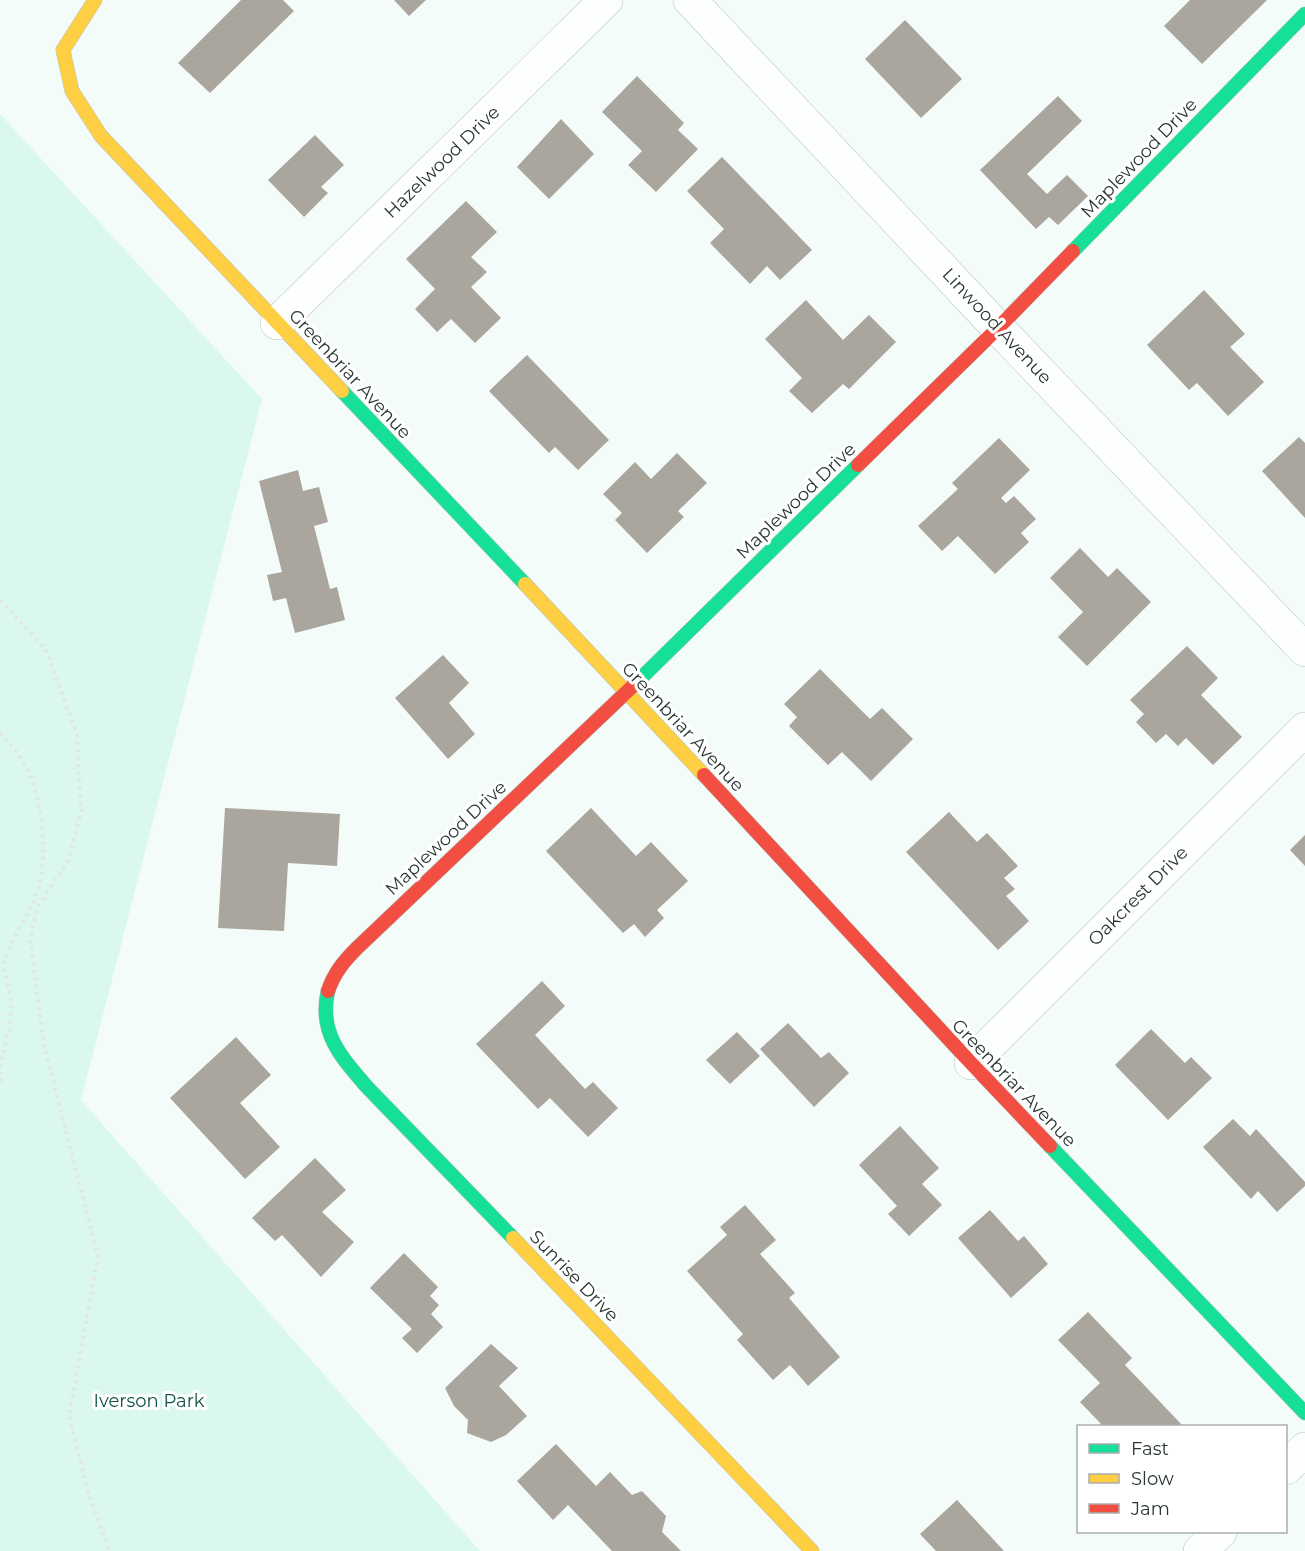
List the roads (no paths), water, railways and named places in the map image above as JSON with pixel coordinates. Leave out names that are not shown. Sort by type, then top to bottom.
[{"type":"street","name":"Greenbriar Avenue","points":[[96,0],[63,50],[72,92],[101,135],[627,692],[970,1063],[1305,1413]]},
{"type":"street","name":"Hazelwood Drive","points":[[277,323],[606,0]]},
{"type":"street","name":"Linwood Avenue","points":[[690,0],[1305,650]]},
{"type":"street","name":"Maplewood Drive","points":[[326,1017],[327,994],[339,967],[627,692],[998,328],[1305,14]]},
{"type":"street","name":"Oakcrest Drive","points":[[970,1063],[1305,729]]},
{"type":"street","name":"Sunrise Drive","points":[[326,1017],[335,1048],[367,1087],[812,1551]]},
{"type":"street","points":[[1287,1467],[1305,1449]]},
{"type":"street","points":[[1200,1551],[1219,1533]]},
{"type":"park label","name":"Iverson Park","points":[[149,1401]]}]
